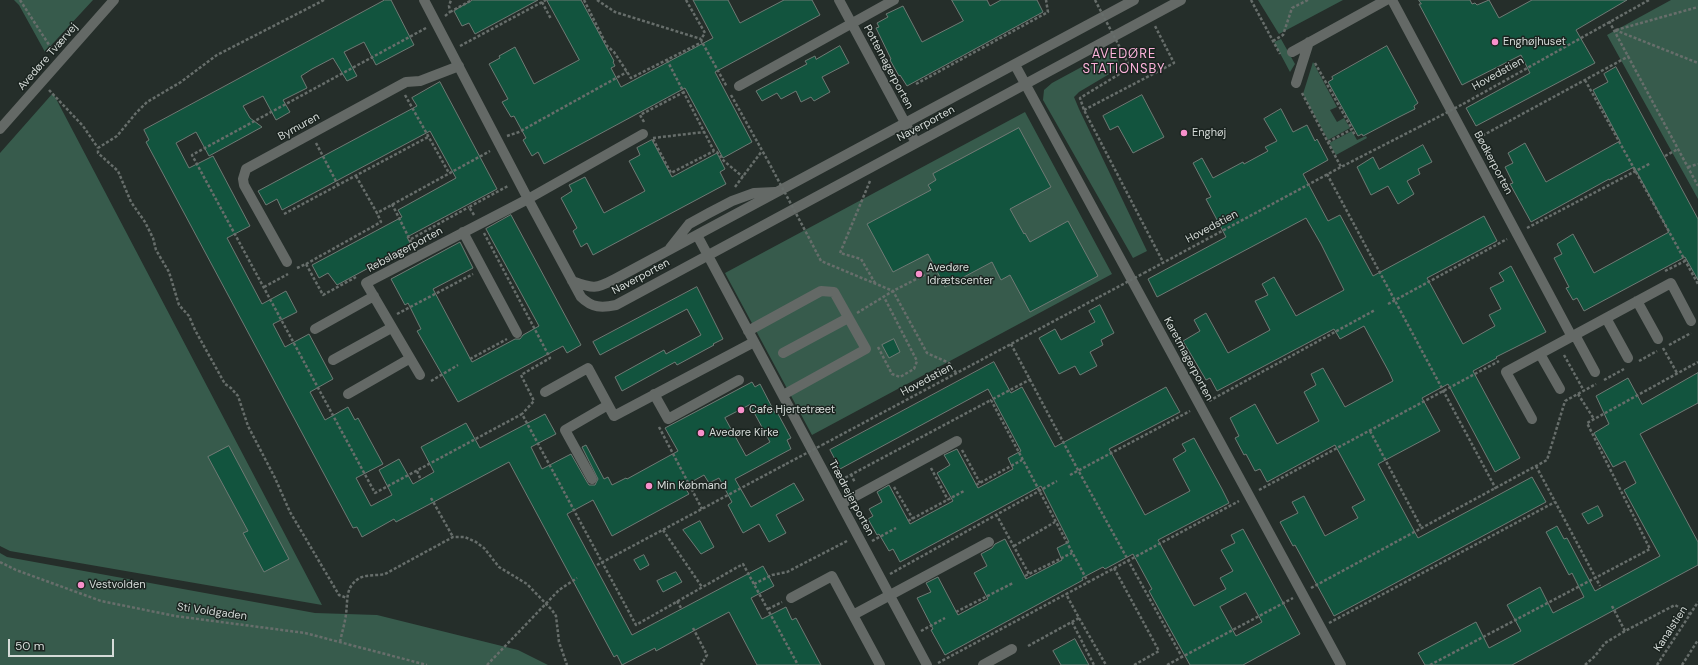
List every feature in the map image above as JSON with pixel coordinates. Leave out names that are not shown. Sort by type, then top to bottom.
[{"type":"street","name":"Avedøre Tværvej","points":[[0,129],[114,0]]},
{"type":"street","points":[[424,0],[572,281]]},
{"type":"street","name":"Pottemagerporten","points":[[839,0],[916,143]]},
{"type":"street","name":"Pottemagerporten","points":[[739,86],[894,0]]},
{"type":"street","name":"Naverporten","points":[[572,281],[588,287],[599,288],[1134,0]]},
{"type":"street","name":"Naverporten","points":[[572,281],[581,297],[596,307],[616,305],[1181,0]]},
{"type":"street","points":[[1292,52],[1308,46],[1386,0]]},
{"type":"street","name":"Bødkerporten","points":[[1392,0],[1517,234],[1573,336],[1595,372]]},
{"type":"street","points":[[1296,83],[1308,46]]},
{"type":"street","name":"Karetmagerporten","points":[[1015,65],[1341,665]]},
{"type":"street","name":"Bymuren","points":[[287,262],[244,185],[243,179],[246,169],[406,82],[420,81],[459,66]]},
{"type":"street","name":"Rebslagerporten","points":[[420,375],[409,359],[366,284],[528,199],[648,133]]},
{"type":"street","points":[[667,252],[689,224],[708,213],[732,201],[754,193],[777,192]]},
{"type":"street","points":[[463,232],[516,333]]},
{"type":"street","name":"Trædrejerporten","points":[[697,235],[927,665]]},
{"type":"street","points":[[1532,419],[1506,372],[1672,283],[1691,321]]},
{"type":"street","points":[[748,331],[821,291],[834,292],[866,349],[783,395]]},
{"type":"street","points":[[315,330],[374,296]]},
{"type":"street","points":[[1637,301],[1658,339]]},
{"type":"street","points":[[783,352],[848,318]]},
{"type":"street","points":[[1606,318],[1628,358]]},
{"type":"street","points":[[333,360],[389,324]]},
{"type":"street","points":[[545,392],[588,368],[614,416],[754,342]]},
{"type":"street","points":[[1540,354],[1560,390]]},
{"type":"street","points":[[348,394],[409,359]]},
{"type":"street","points":[[654,394],[668,419],[739,380]]},
{"type":"street","points":[[592,479],[565,430],[608,405]]},
{"type":"street","points":[[841,504],[960,445]]},
{"type":"street","points":[[853,615],[889,594],[989,542]]},
{"type":"street","points":[[791,598],[832,576],[880,665]]},
{"type":"street","points":[[983,665],[1012,649]]},
{"type":"path","points":[[20,0],[52,50],[61,60]]},
{"type":"path","points":[[98,148],[117,136],[147,102],[181,82],[217,55],[324,0]]},
{"type":"path","points":[[450,12],[472,0]]},
{"type":"path","points":[[451,51],[546,0]]},
{"type":"path","points":[[584,0],[608,46],[614,52],[631,78],[702,41]]},
{"type":"path","points":[[597,0],[615,12],[702,41]]},
{"type":"path","points":[[686,0],[704,33],[702,41],[821,261],[893,291],[927,353],[949,363],[956,373]]},
{"type":"path","points":[[916,84],[1048,12],[1045,0]]},
{"type":"path","points":[[1095,0],[1128,63],[1126,70],[1080,98],[1084,110],[1163,262]]},
{"type":"path","points":[[1273,41],[1283,35],[1292,8],[1308,0]]},
{"type":"path","name":"Hovedstien","points":[[597,565],[1327,174],[1463,104],[1649,0]]},
{"type":"path","points":[[542,2],[552,19]]},
{"type":"path","points":[[1615,30],[1698,7]]},
{"type":"path","points":[[1084,110],[1174,63],[1150,17]]},
{"type":"path","points":[[1609,21],[1698,186]]},
{"type":"path","points":[[436,23],[192,155],[375,494],[522,414],[534,401],[521,375],[550,358],[469,207]]},
{"type":"path","points":[[1615,30],[1698,63]]},
{"type":"path","points":[[1308,46],[1355,136]]},
{"type":"path","points":[[1469,143],[1629,56]]},
{"type":"path","points":[[667,60],[714,150],[724,162],[743,177]]},
{"type":"path","points":[[377,212],[627,72]]},
{"type":"path","points":[[1584,80],[1698,284]]},
{"type":"path","points":[[42,83],[83,126],[98,148],[98,153],[101,157],[118,171],[131,202],[145,222],[153,238],[156,250],[169,272],[179,305],[190,316],[195,330],[225,384],[238,396],[248,426],[297,526],[339,595],[347,598]]},
{"type":"path","points":[[400,86],[449,173]]},
{"type":"path","points":[[684,92],[640,115],[648,133],[671,173],[714,150]]},
{"type":"path","points":[[1316,120],[1342,167]]},
{"type":"path","points":[[1328,142],[1352,129]]},
{"type":"path","points":[[648,133],[704,132]]},
{"type":"path","points":[[311,134],[338,185]]},
{"type":"path","points":[[284,214],[428,137]]},
{"type":"path","points":[[1665,156],[1678,149]]},
{"type":"path","points":[[731,193],[762,151]]},
{"type":"path","points":[[1388,304],[1651,163]]},
{"type":"path","points":[[875,284],[861,259],[840,253],[877,164]]},
{"type":"path","points":[[1688,167],[1698,164]]},
{"type":"path","points":[[1327,174],[1442,391],[1496,489]]},
{"type":"path","points":[[295,270],[382,222],[356,176]]},
{"type":"path","points":[[411,239],[518,181]]},
{"type":"path","points":[[392,204],[414,245],[407,249]]},
{"type":"path","points":[[1664,272],[1685,261]]},
{"type":"path","points":[[306,264],[324,295],[358,276]]},
{"type":"path","points":[[389,324],[483,269]]},
{"type":"path","points":[[861,311],[893,291],[932,271]]},
{"type":"path","points":[[264,287],[289,273]]},
{"type":"path","points":[[875,341],[892,374],[900,377],[914,369],[917,361],[884,297]]},
{"type":"path","points":[[1070,475],[1375,310]]},
{"type":"path","points":[[470,359],[532,324]]},
{"type":"path","points":[[1638,362],[1692,332]]},
{"type":"path","points":[[1658,339],[1677,373]]},
{"type":"path","points":[[1011,344],[1031,379],[1078,470],[1182,657]]},
{"type":"path","points":[[1558,344],[1584,391]]},
{"type":"path","points":[[934,665],[1504,358]]},
{"type":"path","points":[[1430,665],[1650,549],[1587,423],[1698,362]]},
{"type":"path","points":[[420,375],[430,381],[458,366]]},
{"type":"path","points":[[1167,665],[1496,489],[1547,460],[1565,401],[1626,368]]},
{"type":"path","points":[[842,479],[1031,379]]},
{"type":"path","points":[[1578,394],[1594,419]]},
{"type":"path","points":[[990,400],[1088,582]]},
{"type":"path","points":[[522,414],[636,625],[743,564],[798,665]]},
{"type":"path","points":[[659,424],[659,429],[702,509]]},
{"type":"path","points":[[1370,431],[1422,528]]},
{"type":"path","points":[[960,445],[980,483]]},
{"type":"path","points":[[976,485],[1022,460]]},
{"type":"path","points":[[930,466],[948,500]]},
{"type":"path","points":[[1536,466],[1600,586]]},
{"type":"path","points":[[417,471],[420,478]]},
{"type":"path","points":[[851,474],[858,487]]},
{"type":"path","points":[[881,579],[1057,481]]},
{"type":"path","points":[[893,485],[913,519]]},
{"type":"path","points":[[908,521],[964,491]]},
{"type":"path","points":[[431,498],[452,537]]},
{"type":"path","points":[[1320,627],[1555,502]]},
{"type":"path","points":[[996,514],[1029,574]]},
{"type":"path","points":[[1014,546],[1055,522]]},
{"type":"path","points":[[863,546],[896,528]]},
{"type":"path","points":[[663,530],[702,587]]},
{"type":"path","points":[[754,584],[772,575],[787,572],[857,535]]},
{"type":"path","points":[[340,642],[346,614],[347,593],[358,578],[385,574],[452,537],[464,537],[476,542],[484,548],[499,567],[527,584],[556,616],[559,642],[567,665]]},
{"type":"path","points":[[1025,576],[1072,553]]},
{"type":"path","name":"Sti Voldgaden","points":[[0,562],[16,570],[101,601],[175,616],[305,633],[427,665]]},
{"type":"path","points":[[1114,568],[1160,651],[1134,665]]},
{"type":"path","points":[[487,665],[559,590],[577,578]]},
{"type":"path","points":[[956,612],[1013,583]]},
{"type":"path","points":[[1066,594],[1106,665]]},
{"type":"path","points":[[677,601],[681,608]]},
{"type":"path","name":"Kanalstien","points":[[1657,665],[1698,602]]},
{"type":"path","points":[[1585,665],[1595,656],[1605,643],[1675,605],[1690,614]]},
{"type":"path","points":[[1612,606],[1625,631]]},
{"type":"path","points":[[912,636],[945,618]]},
{"type":"path","points":[[1028,646],[1080,618]]},
{"type":"path","points":[[1072,622],[1094,665]]},
{"type":"path","points":[[693,628],[707,655],[700,665]]},
{"type":"path","points":[[1682,665],[1698,640]]},
{"type":"green space","points":[[14,0],[93,0],[45,52],[19,5]]},
{"type":"green space","points":[[1258,0],[1343,0],[1279,34]]},
{"type":"green space","points":[[1671,0],[1698,0],[1698,199],[1607,35]]},
{"type":"green space","points":[[1281,39],[1295,64],[1290,72],[1274,42]]},
{"type":"green space","points":[[1113,50],[1121,67],[1079,92],[1074,97],[1147,251],[1133,258],[1043,100],[1044,90],[1052,83]]},
{"type":"green space","points":[[1313,62],[1337,107],[1330,110],[1337,122],[1344,118],[1350,128],[1328,140],[1303,94]]},
{"type":"green space","points":[[53,93],[322,605],[10,551],[0,546],[0,153]]},
{"type":"green space","name":"Avedøre Idrætscenter","points":[[1025,112],[1112,274],[812,435],[725,273]]},
{"type":"green space","points":[[1352,131],[1357,140],[1366,136],[1367,138],[1336,155],[1329,143]]},
{"type":"green space","name":"Vestvolden","points":[[0,553],[7,557],[315,613],[377,615],[518,650],[548,665],[0,665]]},
{"type":"building","points":[[385,0],[391,0],[414,45],[376,65],[364,42],[344,52],[357,76],[347,81],[333,58],[312,69],[301,76],[307,88],[283,100],[290,112],[276,120],[263,96],[243,106],[250,118],[262,127],[209,156],[196,132],[176,143],[189,168],[213,156],[250,226],[227,238],[262,304],[286,291],[297,312],[273,324],[285,347],[309,334],[333,379],[310,392],[325,420],[348,407],[355,420],[358,418],[383,464],[356,478],[371,506],[392,495],[379,470],[399,459],[413,484],[434,472],[421,447],[466,423],[480,448],[545,414],[556,434],[531,447],[542,469],[571,454],[589,485],[595,485],[598,479],[582,447],[586,445],[604,479],[608,477],[612,485],[626,478],[627,479],[678,451],[665,428],[752,382],[755,387],[760,384],[775,413],[777,412],[791,438],[787,440],[791,449],[735,479],[751,507],[794,483],[804,500],[776,515],[786,533],[769,542],[759,524],[743,533],[728,505],[732,502],[719,478],[709,483],[704,475],[684,486],[689,494],[612,536],[593,500],[567,514],[632,635],[763,566],[774,586],[751,598],[762,619],[786,607],[792,620],[796,618],[821,665],[757,665],[729,612],[656,651],[655,648],[622,665],[617,655],[614,657],[509,462],[396,522],[394,519],[362,537],[357,527],[353,528],[146,142],[149,140],[144,130]],"holes":[[[750,405],[770,442],[746,456],[725,418]]]},
{"type":"building","points":[[473,0],[538,0],[475,34],[469,23],[462,26],[454,11]]},
{"type":"building","points":[[547,0],[581,0],[614,61],[615,66],[611,68],[621,87],[713,38],[693,0],[728,0],[740,23],[784,0],[812,0],[820,15],[715,72],[752,142],[723,158],[685,88],[544,164],[538,152],[532,156],[523,140],[526,138],[514,116],[511,117],[502,102],[508,99],[489,64],[500,58],[499,56],[515,47],[534,84],[579,60]]},
{"type":"building","points":[[952,0],[987,0],[990,6],[1001,0],[1037,0],[1043,12],[907,86],[900,75],[899,76],[890,60],[891,59],[876,28],[879,27],[877,23],[888,17],[886,14],[903,6],[922,42],[963,21]]},
{"type":"building","name":"Enghøjhuset","points":[[1419,0],[1470,0],[1472,4],[1475,3],[1477,5],[1489,0],[1499,18],[1532,0],[1627,0],[1576,30],[1595,63],[1476,126],[1466,108],[1530,73],[1521,55],[1462,85],[1419,4],[1421,4]]},
{"type":"building","points":[[840,46],[849,63],[822,77],[830,92],[814,101],[811,97],[801,102],[796,91],[781,99],[777,93],[762,101],[756,91],[807,64],[805,61],[815,56],[816,59]]},
{"type":"building","points":[[1387,46],[1418,103],[1414,106],[1415,109],[1363,136],[1362,134],[1358,136],[1328,82],[1333,79],[1332,77]]},
{"type":"building","points":[[1616,67],[1698,219],[1698,280],[1685,257],[1584,311],[1577,298],[1573,300],[1566,288],[1569,287],[1554,258],[1562,254],[1557,244],[1573,234],[1594,273],[1669,232],[1645,187],[1634,167],[1531,222],[1510,184],[1513,183],[1505,167],[1513,163],[1508,153],[1525,143],[1546,182],[1620,141],[1593,90],[1608,82],[1604,74]]},
{"type":"building","points":[[440,82],[497,189],[407,237],[411,245],[337,285],[328,273],[319,278],[312,265],[402,217],[398,210],[456,178],[430,131],[282,210],[277,199],[266,205],[258,191],[417,106],[412,98]]},
{"type":"building","points":[[1142,95],[1164,137],[1133,153],[1118,126],[1110,130],[1103,116]]},
{"type":"building","points":[[1281,109],[1293,132],[1307,125],[1315,141],[1317,139],[1328,160],[1303,174],[1328,221],[1340,215],[1373,276],[1484,216],[1497,241],[1427,278],[1463,344],[1495,326],[1489,315],[1501,309],[1490,288],[1504,281],[1499,273],[1511,266],[1546,332],[1496,357],[1497,358],[1473,371],[1520,458],[1495,472],[1448,384],[1422,398],[1440,431],[1378,464],[1418,538],[1532,477],[1546,502],[1334,616],[1295,545],[1293,546],[1280,522],[1298,513],[1292,502],[1304,496],[1325,536],[1358,518],[1352,507],[1365,500],[1335,445],[1267,482],[1260,469],[1255,471],[1246,454],[1244,455],[1235,438],[1239,436],[1230,418],[1255,404],[1277,444],[1319,421],[1304,392],[1316,385],[1311,374],[1323,368],[1345,407],[1393,381],[1364,326],[1340,339],[1334,329],[1217,391],[1210,378],[1206,380],[1183,341],[1200,331],[1194,320],[1206,313],[1228,353],[1270,330],[1255,301],[1268,295],[1262,284],[1274,277],[1296,316],[1344,290],[1321,244],[1306,218],[1157,297],[1148,279],[1226,237],[1206,199],[1211,197],[1193,163],[1202,158],[1213,178],[1268,151],[1265,147],[1277,141],[1264,119]]},
{"type":"building","points":[[1019,128],[1051,187],[1010,209],[1030,242],[1068,221],[1098,276],[1030,312],[1010,275],[1001,280],[992,262],[945,287],[928,254],[893,272],[867,224],[931,190],[928,185],[936,180],[933,174]]},
{"type":"building","points":[[652,140],[672,177],[717,153],[725,169],[720,172],[726,184],[593,255],[587,243],[581,247],[573,231],[577,228],[561,198],[572,191],[569,185],[585,177],[604,213],[645,191],[629,161],[640,155],[637,148]]},
{"type":"building","points":[[1423,145],[1432,162],[1418,169],[1420,174],[1407,181],[1414,194],[1398,204],[1388,186],[1371,195],[1357,167],[1373,157],[1379,169]]},
{"type":"building","points":[[511,215],[581,345],[567,353],[563,346],[458,402],[417,331],[421,329],[408,303],[405,305],[391,279],[460,242],[473,268],[433,289],[472,362],[515,339],[520,339],[523,335],[539,326],[486,229]]},
{"type":"building","points":[[697,287],[723,339],[677,365],[675,362],[622,391],[615,377],[664,350],[666,354],[701,335],[687,309],[600,355],[593,342]]},
{"type":"building","points":[[1100,305],[1114,333],[1101,340],[1103,345],[1090,352],[1097,366],[1080,375],[1075,366],[1059,374],[1039,338],[1055,329],[1061,340],[1095,322],[1089,311]]},
{"type":"building","points":[[894,339],[900,352],[889,358],[882,345]]},
{"type":"building","points":[[994,362],[1011,393],[1022,387],[1055,447],[1166,387],[1180,412],[1109,449],[1145,515],[1190,491],[1173,459],[1186,451],[1182,444],[1194,438],[1229,503],[1158,540],[1194,606],[1226,589],[1220,578],[1233,571],[1221,550],[1235,543],[1231,535],[1243,529],[1300,634],[1243,665],[1190,665],[1149,591],[1152,589],[1133,554],[1105,569],[1103,567],[1082,578],[1083,580],[945,655],[931,630],[933,629],[917,598],[931,592],[926,583],[938,577],[958,615],[988,599],[974,573],[987,566],[981,554],[992,548],[995,544],[1005,539],[1026,579],[1062,560],[1057,548],[1069,542],[1041,486],[900,562],[893,549],[889,551],[879,534],[877,535],[868,519],[873,516],[869,509],[882,502],[877,492],[889,485],[910,524],[953,501],[937,473],[950,465],[944,455],[957,449],[978,488],[1013,469],[1008,458],[1021,451],[988,389],[840,469],[830,450]],"holes":[[[1246,593],[1262,622],[1236,636],[1220,607]]]},
{"type":"building","points":[[1698,373],[1698,403],[1640,434],[1698,542],[1698,565],[1512,665],[1425,665],[1418,653],[1476,622],[1489,648],[1521,631],[1507,605],[1540,587],[1553,613],[1584,597],[1572,573],[1569,575],[1546,532],[1557,526],[1564,539],[1567,538],[1595,591],[1660,556],[1624,490],[1636,483],[1625,461],[1613,467],[1594,433],[1609,424],[1596,396],[1628,378],[1642,404]]},
{"type":"building","points":[[229,446],[289,559],[264,572],[243,533],[248,531],[208,457]]},
{"type":"building","points":[[1598,506],[1603,516],[1588,524],[1582,514]]},
{"type":"building","points":[[700,521],[714,547],[701,554],[683,530]]},
{"type":"building","points":[[644,555],[649,565],[640,570],[634,560]]},
{"type":"building","points":[[676,572],[682,582],[663,592],[657,581]]},
{"type":"building","points":[[1075,639],[1089,665],[1061,665],[1053,651]]},
{"type":"place","name":"Enghøjhuset","points":[[1495,42]]},
{"type":"place","name":"Enghøj","points":[[1184,133]]},
{"type":"place","name":"Avedøre Idrætscenter","points":[[919,274]]},
{"type":"place","name":"Cafe Hjertetræet","points":[[741,410]]},
{"type":"place","name":"Avedøre Kirke","points":[[701,433]]},
{"type":"place","name":"Min Købmand","points":[[649,486]]},
{"type":"place","name":"Vestvolden","points":[[81,585]]},
{"type":"district","name":"AVEDØRE STATIONSBY","points":[[1124,62]]}]
